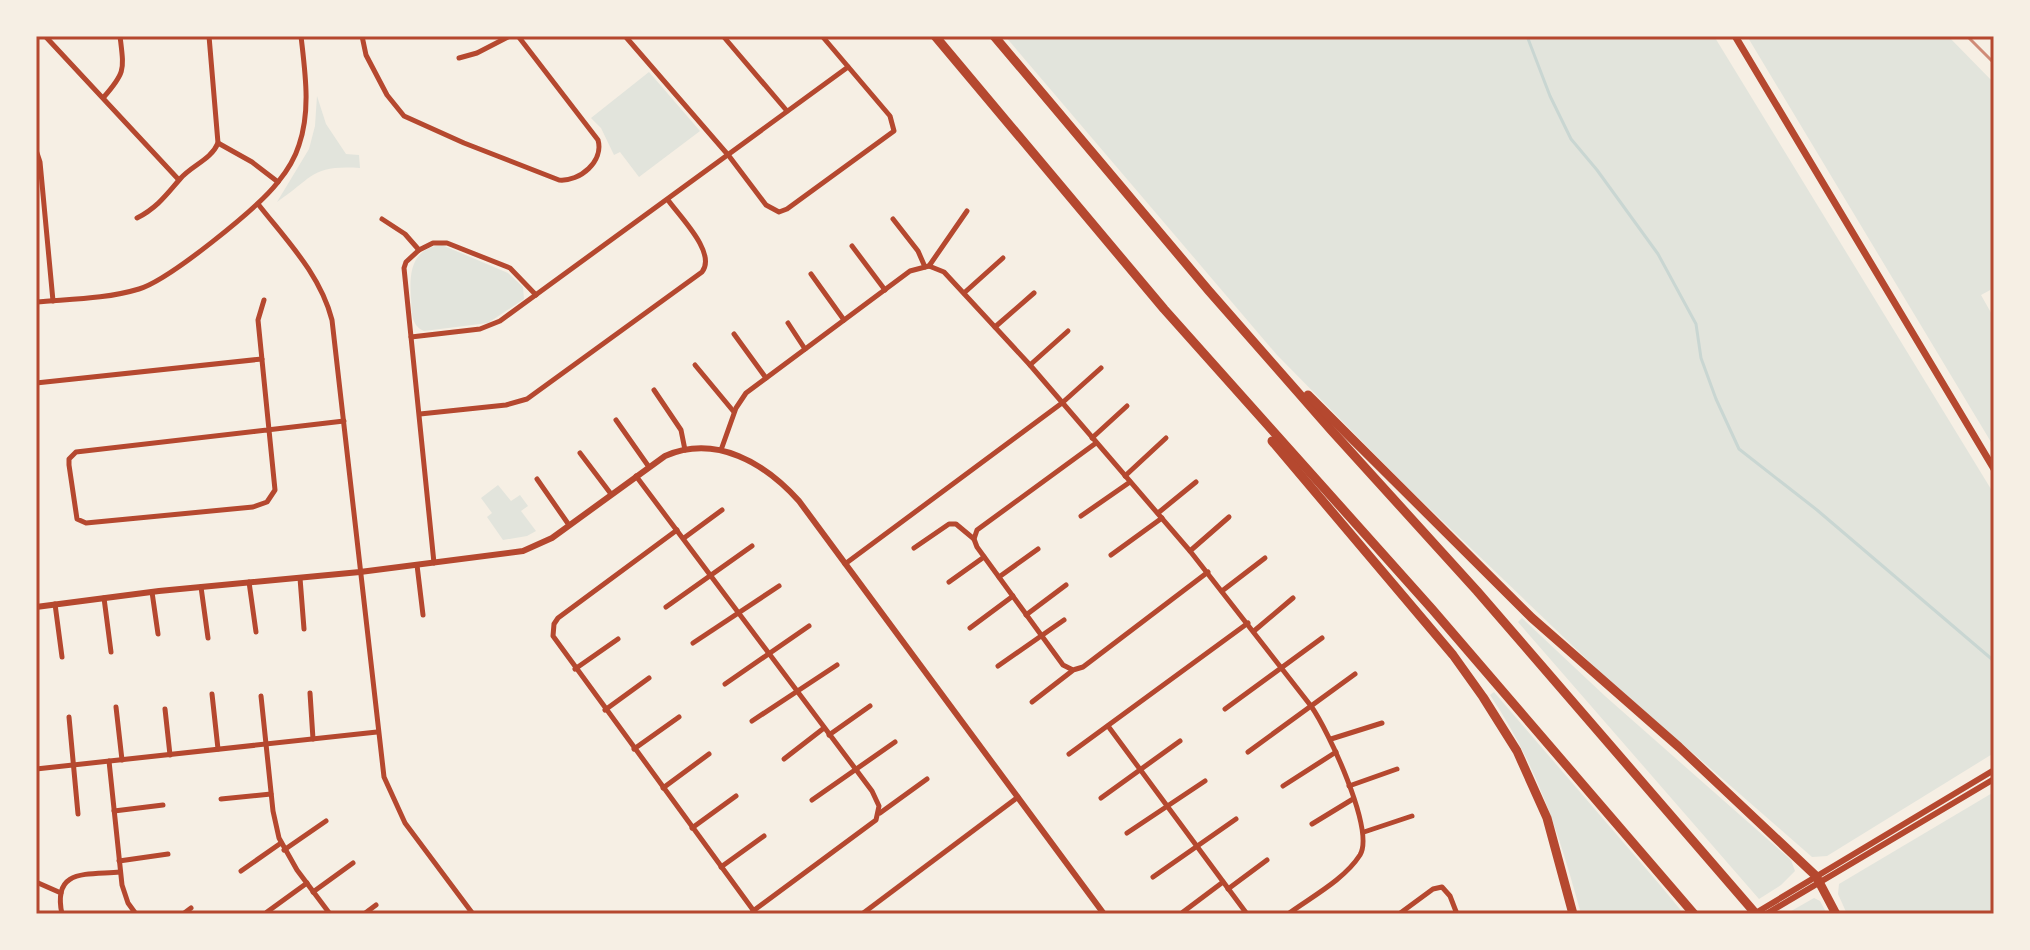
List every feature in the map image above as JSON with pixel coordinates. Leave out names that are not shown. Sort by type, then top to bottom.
[{"type":"highway","points":[[935,36],[1453,655],[1517,751],[1537,794],[1547,818],[1573,914]]},
{"type":"highway","points":[[994,36],[1209,291],[1477,591],[1755,914]]},
{"type":"highway","points":[[1209,291],[1318,406],[1532,618],[1690,757],[1818,879],[1836,914]]},
{"type":"highway","points":[[1164,309],[1432,609],[1694,914]]},
{"type":"main road","points":[[1735,36],[1994,469]]},
{"type":"main road","points":[[1983,447],[1994,459]]},
{"type":"street","points":[[45,36],[179,180]]},
{"type":"street","points":[[103,98],[122,72],[120,36]]},
{"type":"street","points":[[137,218],[170,193],[179,180],[212,153],[218,143],[209,36]]},
{"type":"street","points":[[36,302],[122,293],[154,283],[258,204],[291,163],[303,130],[306,82],[301,36]]},
{"type":"street","points":[[362,36],[364,50],[387,95],[404,116],[559,180],[571,180],[595,162],[600,154],[598,140],[518,36]]},
{"type":"street","points":[[459,58],[477,53],[510,36]]},
{"type":"street","points":[[625,36],[729,156],[766,205],[779,212],[891,134],[894,127],[890,116],[822,36]]},
{"type":"street","points":[[723,36],[788,111]]},
{"type":"street","points":[[411,337],[487,327],[500,321],[848,67]]},
{"type":"street","points":[[218,143],[238,152],[278,182]]},
{"type":"street","points":[[36,150],[40,162],[53,301]]},
{"type":"street","points":[[420,414],[506,405],[527,399],[702,272],[708,262],[705,250],[668,200]]},
{"type":"street","points":[[258,204],[311,271],[324,295],[332,320],[384,777],[396,808],[473,914]]},
{"type":"street","points":[[927,266],[967,211]]},
{"type":"street","points":[[382,219],[405,234],[419,250]]},
{"type":"street","points":[[893,219],[927,266]]},
{"type":"street","points":[[434,563],[404,268],[406,262],[433,243],[447,243],[516,272],[536,295]]},
{"type":"street","points":[[852,246],[885,290]]},
{"type":"street","points":[[964,293],[1003,258]]},
{"type":"street","points":[[721,450],[734,412],[746,393],[910,271],[927,266],[944,272],[1030,365],[1208,572],[1311,706],[1331,739],[1364,832],[1364,845],[1355,861],[1340,876],[1288,914]]},
{"type":"street","points":[[811,274],[844,320]]},
{"type":"street","points":[[995,327],[1034,293]]},
{"type":"street","points":[[264,300],[258,320],[269,431],[275,490],[267,502],[253,507],[81,522],[74,513],[69,465],[72,455],[82,451],[269,431],[344,421]]},
{"type":"street","points":[[788,323],[805,349]]},
{"type":"street","points":[[1030,365],[1068,331]]},
{"type":"street","points":[[734,334],[766,378]]},
{"type":"street","points":[[36,383],[262,359]]},
{"type":"street","points":[[695,365],[734,412]]},
{"type":"street","points":[[845,564],[1062,403],[1101,368]]},
{"type":"street","points":[[654,390],[681,430],[685,450]]},
{"type":"street","points":[[974,539],[977,530],[1094,440],[1127,406]]},
{"type":"street","points":[[616,420],[649,467]]},
{"type":"street","points":[[1125,476],[1166,438]]},
{"type":"street","points":[[36,607],[523,551],[552,538],[665,456],[685,450],[721,450],[760,466],[781,481],[1104,914]]},
{"type":"street","points":[[580,453],[611,494]]},
{"type":"street","points":[[636,475],[684,538],[877,799],[879,813],[876,820],[754,912],[554,641],[553,630],[558,618],[677,530]]},
{"type":"street","points":[[537,479],[569,525]]},
{"type":"street","points":[[1081,516],[1130,482]]},
{"type":"street","points":[[1111,555],[1196,482]]},
{"type":"street","points":[[684,538],[722,510]]},
{"type":"street","points":[[1190,551],[1229,517]]},
{"type":"street","points":[[914,548],[949,524],[956,524],[974,539],[1063,665],[1073,670]]},
{"type":"street","points":[[666,607],[752,546]]},
{"type":"street","points":[[999,577],[1038,549]]},
{"type":"street","points":[[949,582],[984,557]]},
{"type":"street","points":[[1222,591],[1265,558]]},
{"type":"street","points":[[417,565],[423,615]]},
{"type":"street","points":[[1032,702],[1208,572]]},
{"type":"street","points":[[300,578],[304,629]]},
{"type":"street","points":[[249,582],[256,632]]},
{"type":"street","points":[[1026,615],[1066,585]]},
{"type":"street","points":[[693,643],[779,586]]},
{"type":"street","points":[[201,587],[208,638]]},
{"type":"street","points":[[152,592],[158,634]]},
{"type":"street","points":[[970,628],[1013,596]]},
{"type":"street","points":[[104,598],[111,652]]},
{"type":"street","points":[[1254,631],[1293,598]]},
{"type":"street","points":[[55,604],[62,657]]},
{"type":"street","points":[[998,666],[1064,620]]},
{"type":"street","points":[[1069,754],[1248,623]]},
{"type":"street","points":[[725,684],[809,626]]},
{"type":"street","points":[[1225,709],[1322,638]]},
{"type":"street","points":[[575,669],[618,639]]},
{"type":"street","points":[[752,721],[837,665]]},
{"type":"street","points":[[1248,752],[1355,674]]},
{"type":"street","points":[[605,710],[649,678]]},
{"type":"street","points":[[310,693],[313,739]]},
{"type":"street","points":[[212,694],[218,749]]},
{"type":"street","points":[[261,696],[275,825],[284,850],[330,914]]},
{"type":"street","points":[[829,735],[870,706]]},
{"type":"street","points":[[116,707],[122,760]]},
{"type":"street","points":[[165,709],[170,755]]},
{"type":"street","points":[[69,717],[78,814]]},
{"type":"street","points":[[634,749],[679,717]]},
{"type":"street","points":[[1331,739],[1382,723]]},
{"type":"street","points":[[1108,726],[1247,914]]},
{"type":"street","points":[[784,759],[824,728]]},
{"type":"street","points":[[36,769],[377,732]]},
{"type":"street","points":[[1101,798],[1180,741]]},
{"type":"street","points":[[812,800],[895,742]]},
{"type":"street","points":[[1283,786],[1336,752]]},
{"type":"street","points":[[663,788],[709,754]]},
{"type":"street","points":[[109,761],[120,872],[125,895],[136,914]]},
{"type":"street","points":[[1349,786],[1397,769]]},
{"type":"street","points":[[1755,914],[1818,879],[1994,770]]},
{"type":"street","points":[[879,813],[927,779]]},
{"type":"street","points":[[1818,879],[1994,779]]},
{"type":"street","points":[[1127,833],[1205,781]]},
{"type":"street","points":[[221,799],[271,794]]},
{"type":"street","points":[[692,828],[736,796]]},
{"type":"street","points":[[862,914],[1018,797]]},
{"type":"street","points":[[1312,824],[1353,799]]},
{"type":"street","points":[[114,811],[163,805]]},
{"type":"street","points":[[1364,832],[1412,816]]},
{"type":"street","points":[[1153,877],[1236,819]]},
{"type":"street","points":[[284,850],[326,821]]},
{"type":"street","points":[[721,867],[764,836]]},
{"type":"street","points":[[241,871],[281,843]]},
{"type":"street","points":[[119,861],[168,854]]},
{"type":"street","points":[[1228,889],[1267,860]]},
{"type":"street","points":[[313,892],[353,863]]},
{"type":"street","points":[[62,914],[61,893],[66,880],[120,872]]},
{"type":"street","points":[[36,882],[61,893]]},
{"type":"street","points":[[1183,912],[1223,882]]},
{"type":"street","points":[[267,912],[307,883]]},
{"type":"street","points":[[1399,914],[1433,889],[1442,887],[1450,896],[1457,914]]},
{"type":"street","points":[[1766,914],[1788,897]]},
{"type":"street","points":[[364,914],[376,905]]},
{"type":"street","points":[[183,914],[191,908]]},
{"type":"shaded area","points":[[1005,36],[1714,36],[1994,494],[1994,753],[1827,856],[1812,857],[1600,672],[1407,487],[1277,355]]},
{"type":"shaded area","points":[[1747,36],[1948,36],[1994,83],[1994,288],[1981,295],[1994,318],[1994,447]]},
{"type":"shaded area","points":[[649,72],[700,131],[639,177],[620,152],[614,155],[601,128],[591,118]]},
{"type":"shaded area","points":[[317,96],[326,124],[346,154],[359,155],[360,168],[332,169],[314,174],[277,202],[309,149],[315,126]]},
{"type":"shaded area","points":[[442,245],[508,273],[523,287],[524,299],[488,323],[424,331],[419,328],[412,313],[412,271],[424,251]]},
{"type":"shaded area","points":[[498,485],[511,501],[520,495],[528,506],[521,511],[536,531],[527,536],[503,540],[487,517],[492,513],[481,498]]},
{"type":"shaded area","points":[[1522,618],[1605,696],[1791,860],[1795,871],[1781,885],[1759,899],[1518,622]]},
{"type":"shaded area","points":[[1494,692],[1684,914],[1581,914],[1545,800],[1521,747],[1490,695]]},
{"type":"shaded area","points":[[1994,792],[1994,914],[1847,914],[1838,894],[1839,884]]},
{"type":"shaded area","points":[[1814,898],[1820,901],[1827,914],[1786,914]]},
{"type":"waterway","points":[[1527,36],[1550,96],[1571,139],[1658,254],[1696,324],[1701,358],[1739,449],[1817,510],[1994,661]]},
{"type":"railway","points":[[1967,36],[1994,63]]}]
